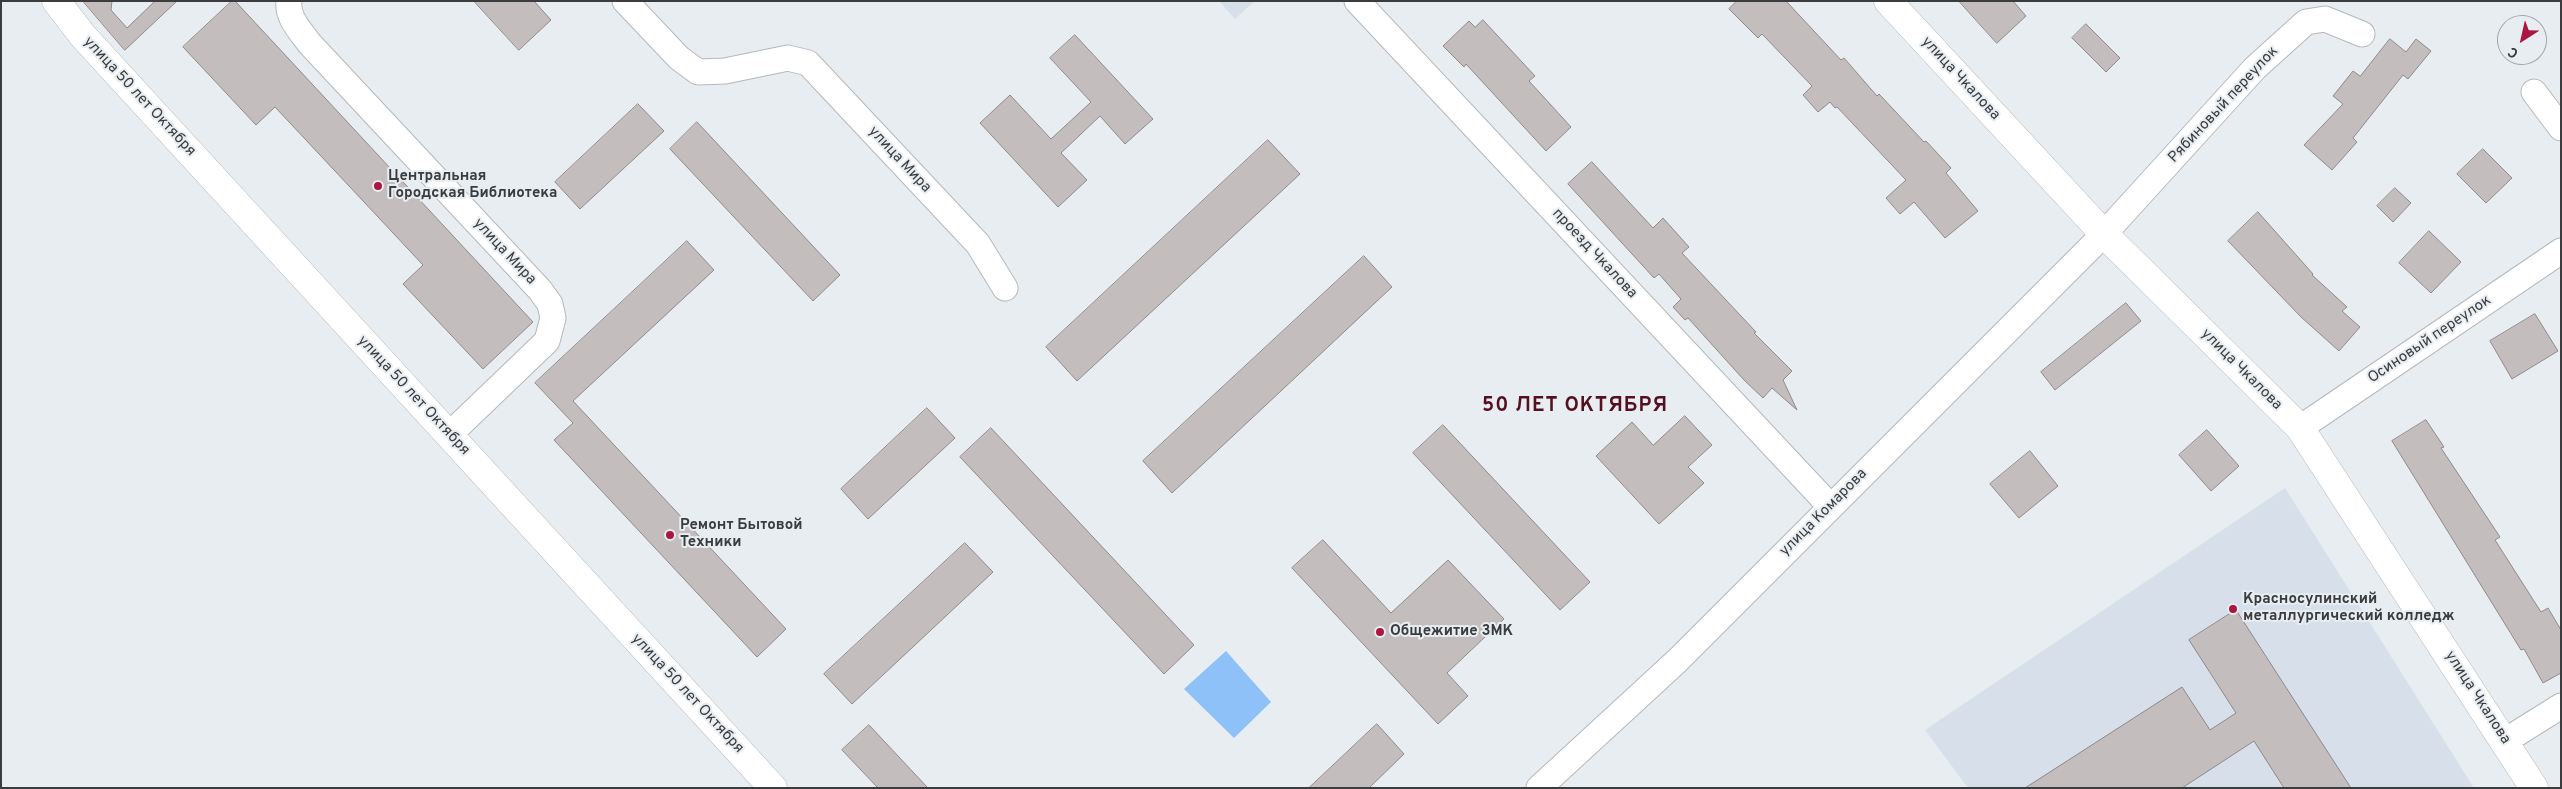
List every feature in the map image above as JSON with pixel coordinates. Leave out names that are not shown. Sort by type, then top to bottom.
[{"type":"street","name":"улица 50 лет Октября","points":[[56,1],[82,36],[773,788]]},
{"type":"street","name":"улица Мира","points":[[289,1],[288,8],[293,22],[309,43],[533,283],[550,304],[553,318],[546,341],[449,435]]},
{"type":"street","name":"улица Мира","points":[[625,1],[680,58],[698,72],[725,71],[788,58],[808,63],[978,244],[1005,288]]},
{"type":"street","name":"проезд Чкалова","points":[[1358,1],[1830,506]]},
{"type":"street","name":"улица Чкалова","points":[[1888,1],[2104,234],[2300,428],[2534,788]]},
{"type":"street","name":"Рябиновый переулок","points":[[2104,234],[2254,68],[2306,22],[2325,19],[2362,34]]},
{"type":"street","points":[[2534,92],[2561,128]]},
{"type":"street","name":"улица Комарова","points":[[1539,788],[1677,661],[2104,234]]},
{"type":"street","name":"Осиновый переулок","points":[[2300,428],[2561,251]]},
{"type":"street","points":[[2505,741],[2561,706]]},
{"type":"shaded area","points":[[1219,1],[1255,1],[1235,19]]},
{"type":"shaded area","name":"Красносулинский металлургический колледж","points":[[2285,488],[2474,788],[1968,788],[1925,730]]},
{"type":"shaded area","points":[[1226,651],[1271,702],[1234,738],[1184,689]]},
{"type":"building","points":[[83,1],[112,1],[111,10],[127,28],[155,1],[177,1],[125,50]]},
{"type":"building","name":"Центральная Городская Библиотека","points":[[232,1],[235,1],[533,322],[483,369],[403,284],[423,265],[275,107],[256,125],[183,47]]},
{"type":"building","points":[[474,1],[534,1],[551,20],[519,50]]},
{"type":"building","points":[[1737,1],[1786,1],[1841,60],[1844,58],[1877,96],[1879,94],[1951,168],[1946,173],[1978,211],[1945,238],[1914,202],[1900,214],[1886,198],[1906,180],[1837,107],[1835,108],[1830,102],[1818,112],[1803,95],[1812,86],[1762,34],[1758,38],[1729,9]]},
{"type":"building","points":[[1959,1],[2013,1],[2026,16],[1997,43]]},
{"type":"building","points":[[1483,20],[1535,76],[1529,81],[1571,127],[1546,151],[1466,64],[1464,67],[1443,46],[1469,21],[1475,27]]},
{"type":"building","points":[[2086,24],[2120,58],[2106,72],[2072,38]]},
{"type":"building","points":[[1075,35],[1153,119],[1125,144],[1100,116],[1061,153],[1087,180],[1058,207],[980,123],[1010,95],[1051,139],[1091,102],[1050,58]]},
{"type":"building","points":[[2390,39],[2406,52],[2416,39],[2431,51],[2408,79],[2403,75],[2353,138],[2357,142],[2332,170],[2304,145],[2343,104],[2333,96],[2353,71],[2360,76]]},
{"type":"building","points":[[638,104],[664,131],[580,209],[555,182]]},
{"type":"building","points":[[697,122],[840,275],[813,301],[670,149]]},
{"type":"building","points":[[1268,140],[1300,174],[1077,381],[1046,347]]},
{"type":"building","points":[[2483,149],[2512,178],[2486,203],[2457,174]]},
{"type":"building","points":[[1592,162],[1653,228],[1663,218],[1689,247],[1682,253],[1756,332],[1754,333],[1792,371],[1783,380],[1797,410],[1772,388],[1763,398],[1744,380],[1688,318],[1685,320],[1673,307],[1681,299],[1659,274],[1654,278],[1568,184]]},
{"type":"building","points":[[2395,188],[2411,203],[2393,222],[2377,206]]},
{"type":"building","points":[[2258,212],[2312,275],[2347,307],[2342,311],[2360,327],[2339,351],[2301,317],[2228,241]]},
{"type":"building","points":[[2429,231],[2461,262],[2431,293],[2399,263]]},
{"type":"building","points":[[687,241],[714,270],[573,401],[786,629],[757,657],[554,440],[573,423],[535,383]]},
{"type":"building","points":[[1364,256],[1392,287],[1172,493],[1143,461]]},
{"type":"building","points":[[2126,303],[2141,321],[2055,390],[2041,372]]},
{"type":"building","points":[[2535,314],[2558,351],[2512,379],[2490,341]]},
{"type":"building","points":[[927,408],[955,438],[868,519],[841,489]]},
{"type":"building","points":[[1685,416],[1712,445],[1688,467],[1704,483],[1659,524],[1596,456],[1632,422],[1653,445]]},
{"type":"building","points":[[2426,420],[2444,447],[2441,448],[2500,537],[2495,540],[2541,612],[2548,608],[2561,630],[2561,673],[2543,683],[2524,649],[2521,650],[2392,441]]},
{"type":"building","points":[[1443,425],[1590,582],[1560,610],[1413,453]]},
{"type":"building","points":[[991,428],[1194,645],[1164,674],[960,457]]},
{"type":"building","points":[[2207,430],[2239,466],[2211,491],[2179,455]]},
{"type":"building","points":[[2030,451],[2058,486],[2019,518],[1990,484]]},
{"type":"building","points":[[1323,540],[1391,613],[1448,560],[1504,619],[1447,673],[1468,696],[1438,724],[1292,568]]},
{"type":"building","points":[[965,543],[993,572],[852,704],[824,674]]},
{"type":"building","points":[[2236,610],[2351,788],[2284,788],[2254,741],[2182,788],[2025,788],[2182,687],[2210,730],[2236,713],[2189,640]]},
{"type":"building","points":[[1377,724],[1404,754],[1369,788],[1309,788]]},
{"type":"building","points":[[869,725],[928,788],[878,788],[842,750]]},
{"type":"place","name":"Центральная Городская Библиотека","points":[[378,186]]},
{"type":"place","name":"Ремонт Бытовой Техники","points":[[670,535]]},
{"type":"place","name":"Красносулинский металлургический колледж","points":[[2233,609]]},
{"type":"place","name":"Общежитие 3МК","points":[[1380,632]]},
{"type":"district","name":"50 ЛЕТ ОКТЯБРЯ","points":[[1575,407]]}]
